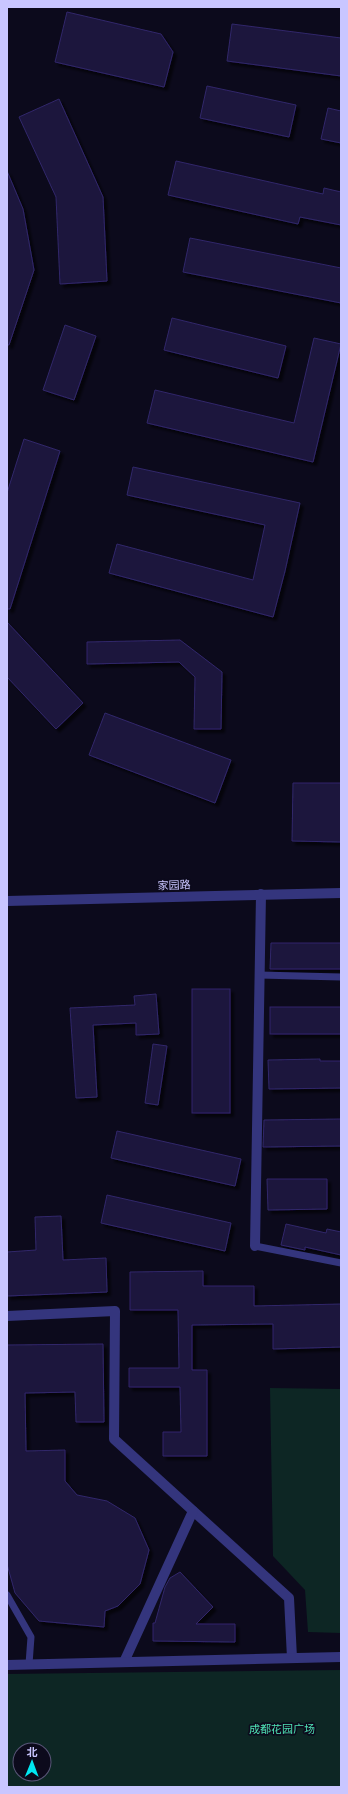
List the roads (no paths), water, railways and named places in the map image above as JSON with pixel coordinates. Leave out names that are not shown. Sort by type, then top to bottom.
[{"type":"street","name":"家园路","points":[[7,902],[341,893]]},
{"type":"street","points":[[255,1246],[261,894]]},
{"type":"street","points":[[7,1316],[115,1312],[114,1439],[289,1598],[292,1658]]},
{"type":"street","points":[[124,1662],[193,1511]]},
{"type":"street","points":[[7,1665],[341,1656]]},
{"type":"lane","points":[[259,975],[341,977]]},
{"type":"lane","points":[[255,1246],[341,1263]]},
{"type":"lane","points":[[7,1594],[31,1637],[29,1664]]},
{"type":"park label","name":"成都花园广场","points":[[282,1729]]}]
